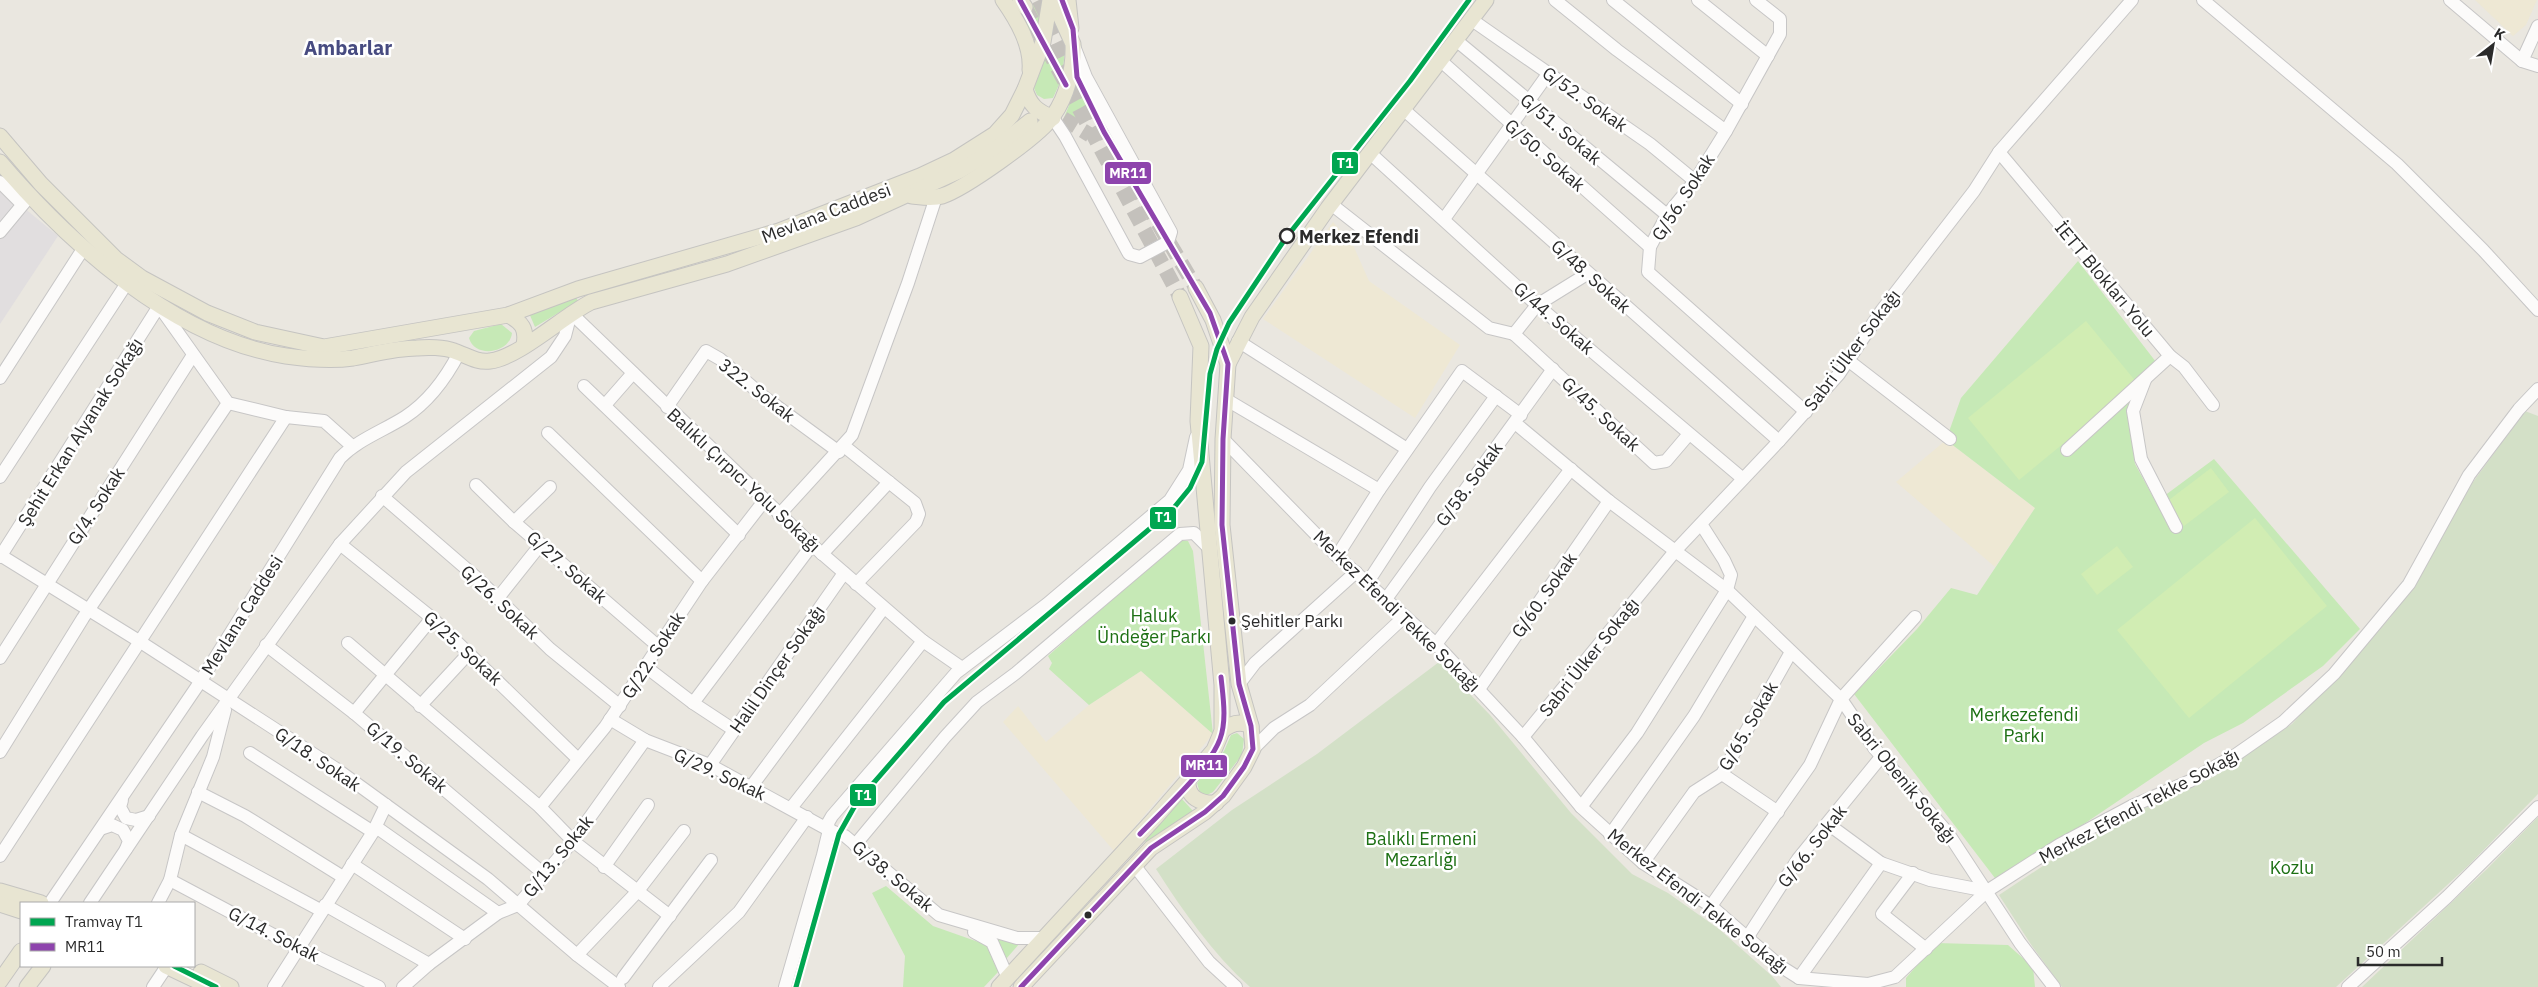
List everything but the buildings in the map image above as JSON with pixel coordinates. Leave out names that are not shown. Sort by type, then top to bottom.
[{"type":"main road","points":[[1003,0],[1018,23],[1028,48],[1030,74]]},
{"type":"main road","points":[[1052,0],[1074,44]]},
{"type":"main road","name":"Mevlana Caddesi","points":[[0,136],[40,184],[116,259],[142,278],[206,313],[255,332],[324,347],[508,315],[578,289],[770,234],[920,176],[954,160],[994,134],[1012,115],[1026,89],[1043,42],[1052,0]]},
{"type":"main road","points":[[910,195],[936,197],[944,195],[988,168],[1031,137],[1052,118],[1064,95],[1072,68],[1074,44],[1068,0]]},
{"type":"main road","points":[[1228,364],[1238,341],[1258,308],[1331,204],[1457,41],[1486,0]]},
{"type":"main road","points":[[1043,42],[1058,36],[1074,44]]},
{"type":"main road","points":[[1026,89],[1028,100],[1034,108],[1052,118]]},
{"type":"main road","name":"Mevlana Caddesi","points":[[0,162],[26,200],[83,249],[127,283],[160,306],[236,342],[285,356],[338,359],[393,349],[418,348],[456,352],[467,357],[490,361],[503,357],[524,345],[571,313],[604,298],[728,264],[787,245],[910,195],[992,151],[1030,121]]},
{"type":"main road","points":[[26,200],[40,184]]},
{"type":"main road","points":[[1021,987],[1151,848],[1216,803],[1235,779],[1253,749],[1251,726],[1239,684],[1222,526],[1223,439],[1228,364],[1213,320],[1196,288]]},
{"type":"main road","points":[[1004,982],[1188,781],[1214,750],[1222,731],[1222,685],[1198,421],[1200,346],[1192,320],[1180,297]]},
{"type":"main road","points":[[508,315],[523,325],[525,331],[524,345]]},
{"type":"main road","points":[[456,352],[454,338],[465,324]]},
{"type":"main road","points":[[1222,731],[1230,725],[1251,726]]},
{"type":"main road","points":[[1188,781],[1188,787],[1194,797],[1206,804],[1216,803]]},
{"type":"main road","points":[[0,890],[38,902]]},
{"type":"main road","points":[[0,904],[20,911]]},
{"type":"main road","points":[[0,981],[20,952]]},
{"type":"main road","points":[[27,987],[42,967]]},
{"type":"main road","points":[[169,967],[210,987]]},
{"type":"main road","points":[[191,967],[231,987]]},
{"type":"street","points":[[1555,0],[1617,50],[1726,131]]},
{"type":"street","points":[[1613,0],[1742,104]]},
{"type":"street","points":[[1698,0],[1768,56]]},
{"type":"street","name":"G/56. Sokak","points":[[1756,0],[1780,19],[1780,34],[1742,104],[1695,181],[1667,216],[1650,247],[1648,272],[1806,412]]},
{"type":"street","name":"Sabri Ülker Sokağı","points":[[1523,737],[1676,550],[1806,412],[1849,361],[1888,303],[1974,191],[1999,152],[2132,0]]},
{"type":"street","points":[[2203,0],[2397,164],[2483,250],[2538,310]]},
{"type":"street","points":[[2451,0],[2522,61],[2538,66]]},
{"type":"street","name":"G/52. Sokak","points":[[1472,20],[1650,144],[1695,181]]},
{"type":"street","points":[[2522,61],[2538,26]]},
{"type":"street","name":"G/51. Sokak","points":[[1457,41],[1667,216]]},
{"type":"street","points":[[1052,118],[1070,144],[1129,254],[1140,257],[1168,242],[1171,232],[1086,77],[1074,44]]},
{"type":"street","name":"G/50. Sokak","points":[[1441,61],[1650,247]]},
{"type":"street","points":[[1444,219],[1548,74]]},
{"type":"street","name":"G/48. Sokak","points":[[1403,109],[1587,274],[1779,441]]},
{"type":"street","name":"İETT Blokları Yolu","points":[[1999,152],[2170,356],[2184,367],[2213,405]]},
{"type":"street","name":"G/44. Sokak","points":[[1370,153],[1537,305],[1742,478]]},
{"type":"street","points":[[0,182],[26,200],[0,232]]},
{"type":"street","points":[[779,515],[842,449],[852,435],[911,274],[936,197]]},
{"type":"street","points":[[1331,204],[1490,328],[1514,334],[1537,305],[1587,274]]},
{"type":"street","points":[[0,378],[83,249]]},
{"type":"street","points":[[0,477],[127,283]]},
{"type":"street","points":[[160,306],[192,356],[228,403],[286,417],[324,421],[352,446]]},
{"type":"street","name":"Şehit Erkan Alyanak Sokağı","points":[[0,556],[160,306]]},
{"type":"street","name":"Balıklı Çırpıcı Yolu Sokağı","points":[[571,313],[779,515],[883,609],[959,671]]},
{"type":"street","name":"Mevlana Caddesi","points":[[91,902],[266,645],[340,544],[406,472],[551,357],[566,336],[571,313]]},
{"type":"street","name":"G/45. Sokak","points":[[1514,334],[1654,463],[1666,461],[1689,434]]},
{"type":"street","points":[[1238,341],[1407,449],[1337,556]]},
{"type":"street","name":"322. Sokak","points":[[667,407],[706,351],[720,359],[764,397],[842,449]]},
{"type":"street","name":"Mevlana Caddesi","points":[[51,902],[103,828],[200,682],[340,458],[352,446],[406,416],[434,392],[451,369],[456,352]]},
{"type":"street","name":"G/4. Sokak","points":[[0,658],[192,356]]},
{"type":"street","points":[[2067,450],[2170,356]]},
{"type":"street","points":[[1849,361],[1950,439]]},
{"type":"street","name":"G/58. Sokak","points":[[1386,599],[1553,369]]},
{"type":"street","name":"Sabri Obenik Sokağı","points":[[1407,449],[1462,371],[1496,396],[1571,469],[1609,501],[1727,590],[1841,700],[1881,757],[1948,833],[2020,943],[2054,987]]},
{"type":"street","points":[[605,406],[633,373]]},
{"type":"street","points":[[2145,380],[2134,411],[2142,459],[2176,527]]},
{"type":"street","points":[[584,386],[739,535]]},
{"type":"street","name":"Merkez Efendi Tekke Sokağı","points":[[1223,439],[1337,556],[1436,644],[1523,737],[1581,807],[1610,835],[1644,863],[1711,906],[1780,966],[1799,978],[1868,984],[1895,977],[1987,892],[2059,845],[2132,806],[2190,781],[2237,754],[2283,722],[2334,674],[2409,584],[2469,475],[2519,409],[2538,388]]},
{"type":"street","points":[[1368,582],[1430,487],[1496,396]]},
{"type":"street","points":[[1227,400],[1379,490]]},
{"type":"street","points":[[0,752],[82,618],[89,611],[228,403]]},
{"type":"street","points":[[0,856],[286,417]]},
{"type":"street","points":[[785,987],[829,830],[828,823],[840,806],[959,671],[1047,604],[1170,500],[1189,470],[1198,421]]},
{"type":"street","points":[[548,433],[702,581]]},
{"type":"street","points":[[842,449],[915,503],[919,514],[916,522],[856,584]]},
{"type":"street","points":[[1436,644],[1571,469]]},
{"type":"street","points":[[822,554],[889,482]]},
{"type":"street","name":"G/27. Sokak","points":[[476,485],[514,522],[659,647]]},
{"type":"street","points":[[514,522],[550,487]]},
{"type":"street","name":"G/26. Sokak","points":[[382,496],[498,598],[550,648],[620,706]]},
{"type":"street","name":"G/22. Sokak","points":[[540,807],[620,706],[702,581],[764,501]]},
{"type":"street","name":"G/60. Sokak","points":[[1479,689],[1609,501]]},
{"type":"street","points":[[1581,807],[1637,733],[1727,590],[1731,575],[1724,560],[1701,524]]},
{"type":"street","points":[[855,845],[944,737],[977,702],[1016,673],[1180,534],[1194,533],[1208,546]]},
{"type":"street","name":"G/25. Sokak","points":[[340,544],[432,618],[578,759]]},
{"type":"street","points":[[498,598],[541,544]]},
{"type":"street","points":[[693,703],[812,545]]},
{"type":"street","name":"G/18. Sokak","points":[[0,556],[139,641],[335,768],[488,879],[577,955],[621,983]]},
{"type":"street","points":[[1239,684],[1255,664],[1356,572]]},
{"type":"street","name":"Halil Dinçer Sokağı","points":[[710,765],[844,573]]},
{"type":"street","points":[[751,787],[883,609]]},
{"type":"street","points":[[1253,749],[1274,728],[1310,705],[1405,616]]},
{"type":"street","points":[[1610,835],[1694,716],[1754,616]]},
{"type":"street","points":[[1711,906],[1810,765],[1841,700],[1915,617]]},
{"type":"street","points":[[354,713],[432,618]]},
{"type":"street","points":[[791,808],[923,641]]},
{"type":"street","points":[[348,643],[540,807],[573,842],[670,916]]},
{"type":"street","name":"G/19. Sokak","points":[[266,645],[354,713],[544,874]]},
{"type":"street","name":"G/65. Sokak","points":[[1644,863],[1694,792],[1722,774],[1791,652]]},
{"type":"street","points":[[420,706],[469,653]]},
{"type":"street","points":[[646,667],[693,703],[734,730]]},
{"type":"street","points":[[159,902],[170,880],[181,835],[213,757],[228,700]]},
{"type":"street","name":"G/29. Sokak","points":[[610,719],[645,740],[710,765],[829,830]]},
{"type":"street","points":[[1251,726],[1260,729],[1274,728]]},
{"type":"street","name":"G/13. Sokak","points":[[403,987],[428,964],[465,939],[498,913],[518,905],[573,842],[645,740]]},
{"type":"street","points":[[250,753],[374,830],[498,913]]},
{"type":"street","name":"G/66. Sokak","points":[[1747,938],[1798,859],[1881,757]]},
{"type":"street","points":[[1722,774],[1778,812]]},
{"type":"street","points":[[198,792],[245,816],[342,877]]},
{"type":"street","points":[[122,800],[120,807],[126,818],[136,820],[149,816]]},
{"type":"street","points":[[274,987],[342,877],[374,830],[386,805]]},
{"type":"street","points":[[604,867],[648,805]]},
{"type":"street","points":[[2348,987],[2447,897],[2538,807]]},
{"type":"street","points":[[659,987],[739,912],[807,817]]},
{"type":"street","points":[[1828,824],[1881,863],[1930,880],[1987,892]]},
{"type":"street","points":[[103,828],[112,825],[123,830],[129,841],[126,849]]},
{"type":"street","name":"G/38. Sokak","points":[[829,830],[845,836],[939,915],[1017,938],[1044,938]]},
{"type":"street","name":"G/38. Sokak","points":[[829,830],[838,840],[931,918],[972,932],[992,942],[1004,982]]},
{"type":"street","points":[[577,955],[637,892],[684,832]]},
{"type":"street","points":[[181,835],[428,964]]},
{"type":"street","points":[[621,983],[711,860]]},
{"type":"street","points":[[1799,978],[1881,863]]},
{"type":"street","points":[[352,864],[465,939]]},
{"type":"street","points":[[1134,865],[1209,962],[1236,987]]},
{"type":"street","points":[[1913,873],[1882,914],[1926,949]]},
{"type":"street","name":"G/14. Sokak","points":[[170,880],[298,948],[379,987]]},
{"type":"street","points":[[153,987],[166,967]]},
{"type":"shaded area","points":[[2475,0],[2537,0],[2526,25],[2513,36]]},
{"type":"shaded area","points":[[0,188],[58,236],[0,324]]},
{"type":"shaded area","points":[[1333,222],[1353,245],[1369,281],[1460,345],[1415,418],[1263,319]]},
{"type":"shaded area","points":[[1946,440],[2035,508],[1995,567],[1896,482]]},
{"type":"shaded area","points":[[1141,671],[1213,734],[1114,851],[1003,722],[1018,706],[1046,742],[1089,705]]},
{"type":"green space","points":[[1040,0],[1044,0],[1036,41],[1020,12]]},
{"type":"green space","points":[[1057,43],[1065,50],[1062,78],[1053,98],[1044,99],[1037,95],[1034,88],[1049,48]]},
{"type":"green space","points":[[1079,81],[1089,104],[1074,113],[1078,121],[1067,127],[1063,120]]},
{"type":"green space","name":"Merkezefendi Parkı","points":[[2078,261],[2156,362],[2128,406],[2135,464],[2156,502],[2214,459],[2360,629],[2323,666],[2243,723],[2204,743],[1998,882],[1854,694],[1917,629],[1951,588],[1977,595],[2035,508],[1946,440],[1961,398]]},
{"type":"green space","points":[[576,297],[578,301],[535,327],[529,313]]},
{"type":"green space","points":[[2086,321],[2137,383],[2019,480],[1968,418]]},
{"type":"green space","points":[[501,324],[512,333],[510,340],[505,345],[499,349],[485,351],[472,345],[469,338],[474,331]]},
{"type":"green space","name":"Kozlu","points":[[2525,411],[2538,416],[2538,794],[2470,864],[2336,987],[2062,987],[2032,946],[1999,895],[2067,850],[2145,808],[2213,777],[2292,724],[2390,618],[2424,567],[2473,482]]},
{"type":"green space","points":[[2211,468],[2229,492],[2184,526],[2165,503]]},
{"type":"green space","points":[[2255,518],[2327,606],[2189,718],[2117,630]]},
{"type":"green space","name":"Haluk Ündeğer Parkı","points":[[1179,540],[1188,541],[1193,551],[1213,734],[1141,671],[1089,705],[1049,669],[1052,663],[1048,656]]},
{"type":"green space","points":[[2117,546],[2133,567],[2097,595],[2081,574]]},
{"type":"green space","name":"Balıklı Ermeni Mezarlığı","points":[[1439,662],[1490,715],[1571,813],[1632,874],[1668,893],[1719,929],[1772,976],[1781,987],[1250,987],[1236,974],[1199,931],[1156,869],[1232,810],[1317,754]]},
{"type":"green space","points":[[1237,733],[1244,739],[1242,755],[1213,792],[1207,795],[1200,793],[1197,783],[1224,751],[1231,735]]},
{"type":"green space","points":[[1182,799],[1193,811],[1146,842],[1145,841]]},
{"type":"green space","points":[[2538,817],[2538,987],[2362,987],[2487,869]]},
{"type":"green space","points":[[886,886],[933,926],[987,945],[997,964],[998,972],[984,987],[903,987],[905,956],[872,893]]},
{"type":"green space","points":[[994,937],[1019,944],[1006,959]]},
{"type":"green space","points":[[1936,943],[2008,945],[2033,967],[2035,987],[1906,987],[1906,978]]},
{"type":"tunnel","points":[[1039,0],[1104,132],[1196,288]]},
{"type":"tunnel","points":[[1025,7],[1180,297]]},
{"type":"tunnel","points":[[1041,117],[1059,116],[1090,135]]},
{"type":"tram line","name":"T1","points":[[796,987],[839,834],[857,802],[944,702],[1172,510],[1190,488],[1202,462],[1210,374],[1217,349],[1229,323],[1285,239],[1410,81],[1469,0]]},
{"type":"tram line","name":"T1","points":[[176,967],[216,987]]},
{"type":"transit line","name":"MR11","points":[[1020,0],[1066,85]]},
{"type":"transit line","name":"MR11","points":[[1021,987],[1151,848],[1205,812],[1223,796],[1244,767],[1253,749],[1251,726],[1239,684],[1222,525],[1223,439],[1228,364],[1210,313],[1104,132],[1077,77],[1073,29],[1062,0]]},
{"type":"transit line","name":"MR11","points":[[1140,834],[1196,776],[1214,751],[1220,739],[1223,724],[1224,708],[1221,677]]},
{"type":"place","name":"Merkez Efendi","points":[[1287,236]]},
{"type":"place","name":"Şehitler Parkı","points":[[1232,621]]},
{"type":"district","name":"Ambarlar","points":[[348,47]]}]
